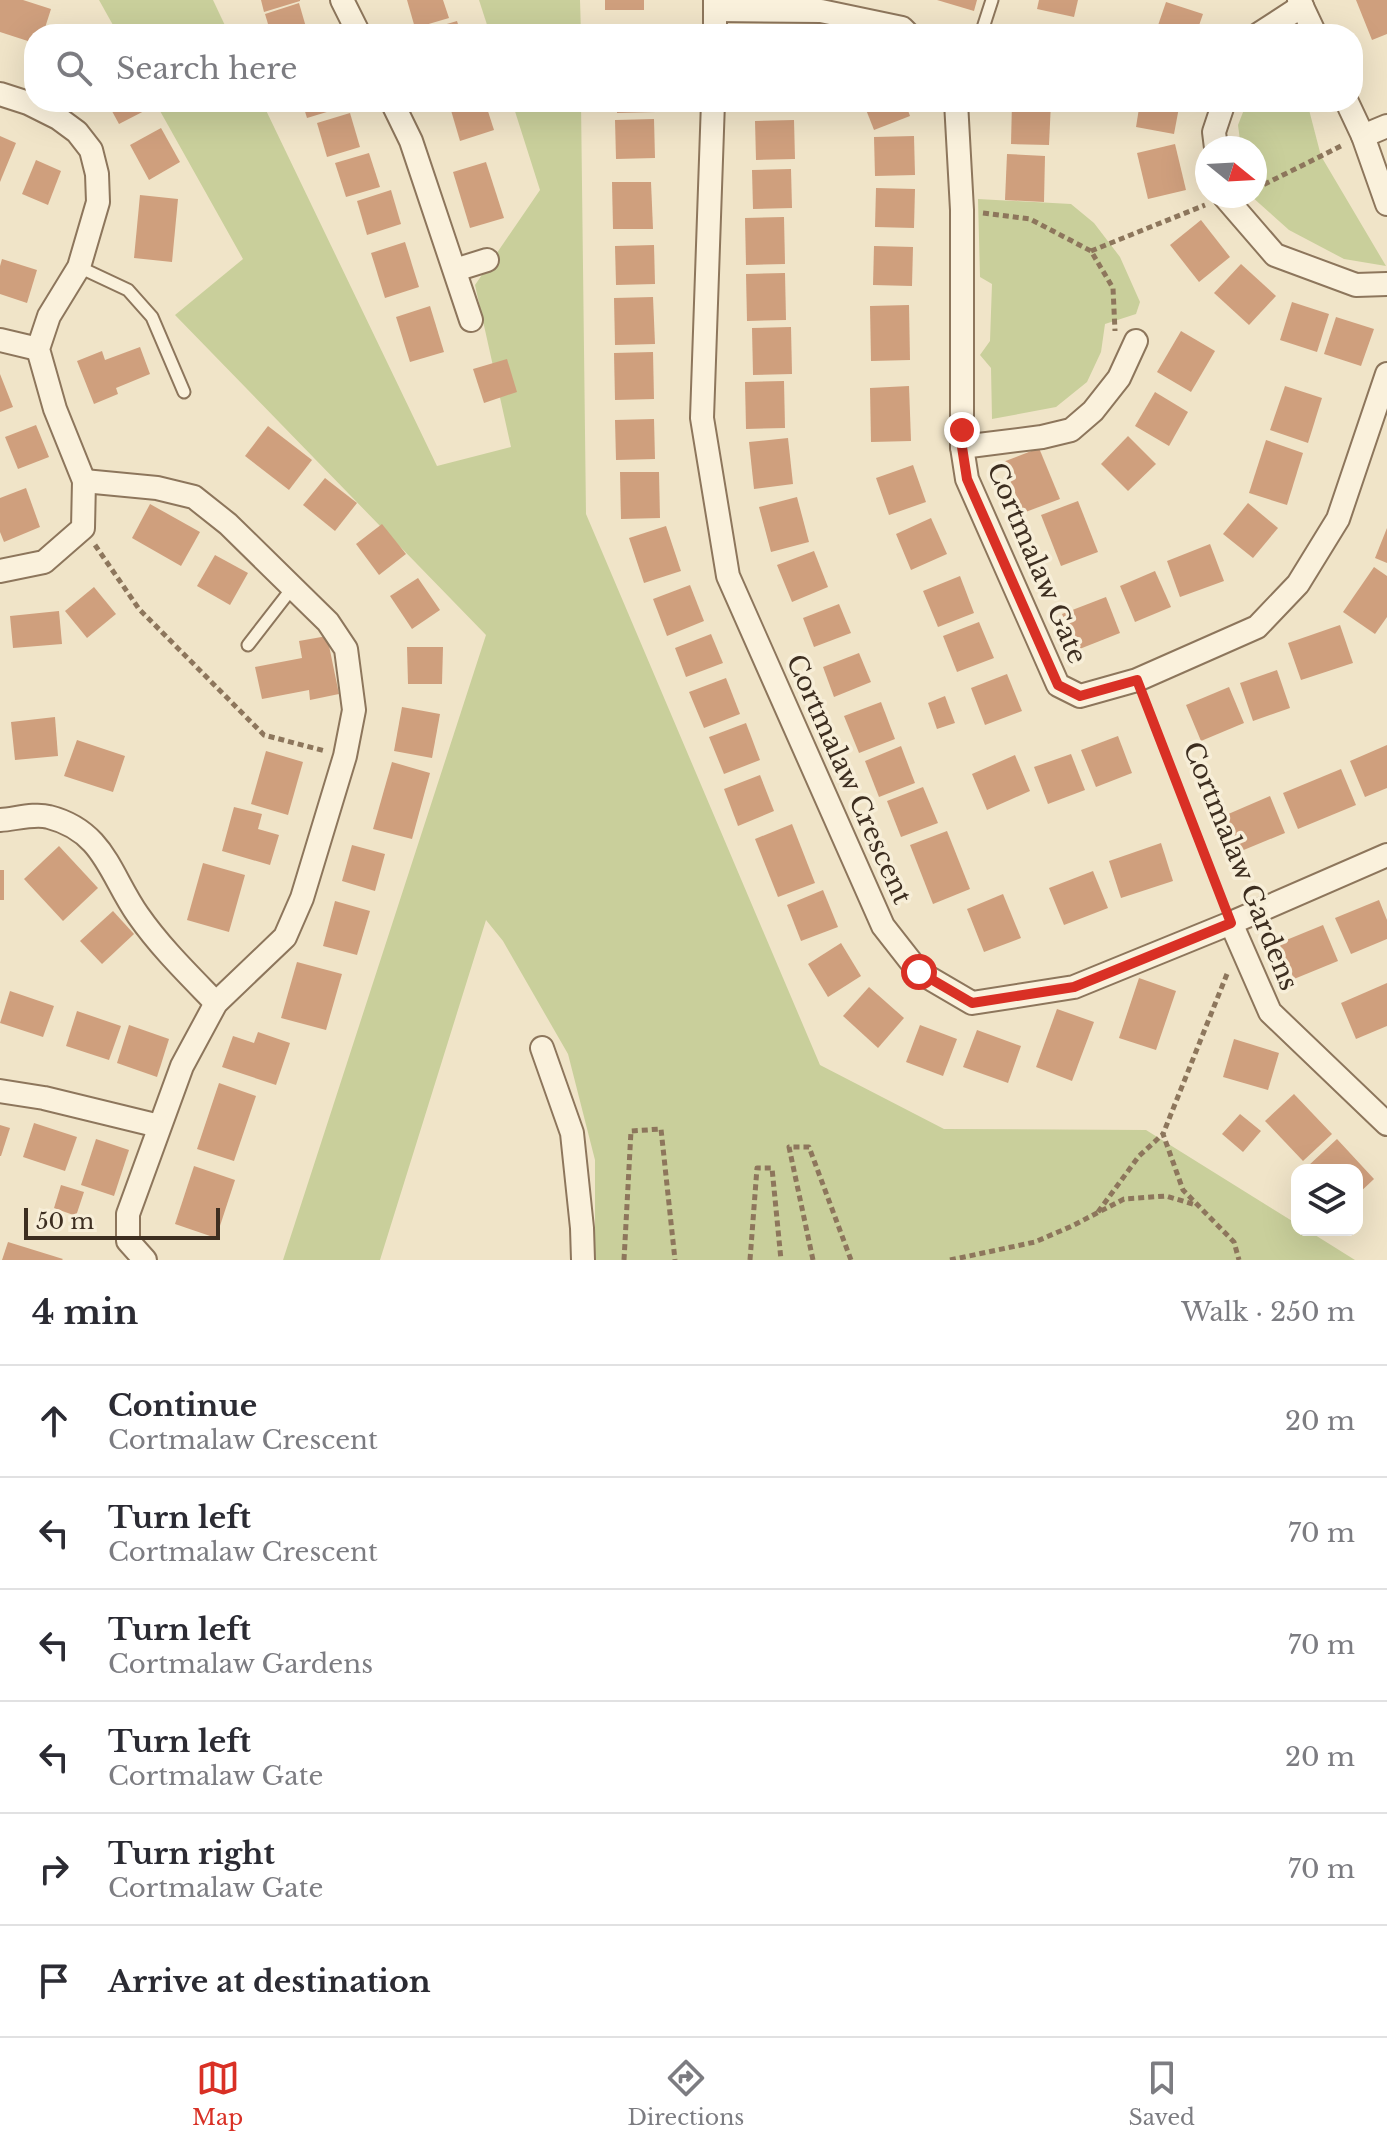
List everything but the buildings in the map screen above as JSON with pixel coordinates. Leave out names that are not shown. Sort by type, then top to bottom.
[{"type":"street","points":[[342,0],[354,24]]},
{"type":"street","points":[[1272,24],[1300,3],[1310,24]]},
{"type":"street","points":[[715,5],[821,11],[883,24]]},
{"type":"street","points":[[0,94],[24,102]]},
{"type":"street","points":[[0,571],[44,562],[83,528],[84,481],[55,409],[38,349],[49,316],[79,267],[98,202],[97,174],[91,150],[77,132],[46,112]]},
{"type":"street","points":[[397,112],[411,141],[471,320]]},
{"type":"street","name":"Cortmalaw Crescent","points":[[713,112],[702,418],[728,576],[883,926],[919,972],[972,1003],[1074,987],[1236,933],[1387,855]]},
{"type":"street","name":"Cortmalaw Gate","points":[[957,112],[962,210],[962,447],[967,479],[1058,685],[1080,696],[1137,680],[1257,627],[1298,584],[1338,519],[1387,374]]},
{"type":"street","points":[[1214,136],[1221,112]]},
{"type":"street","points":[[1352,112],[1387,204]]},
{"type":"street","points":[[1363,136],[1387,126]]},
{"type":"street","points":[[1234,208],[1275,255],[1356,285],[1387,284]]},
{"type":"street","points":[[455,270],[487,260]]},
{"type":"street","points":[[0,340],[38,349]]},
{"type":"street","points":[[962,447],[1042,437],[1071,430],[1093,411],[1119,378],[1136,341]]},
{"type":"street","points":[[84,481],[157,488],[194,497],[228,524],[328,622],[346,649],[354,710],[345,756],[302,898],[285,937],[216,1003],[182,1066],[159,1126],[128,1214],[128,1241],[145,1260]]},
{"type":"street","points":[[0,820],[47,816],[74,828],[98,846],[136,912],[160,946],[216,1003]]},
{"type":"street","name":"Cortmalaw Gardens","points":[[1236,933],[1270,1012],[1387,1124]]},
{"type":"street","points":[[542,1048],[572,1133],[583,1260]]},
{"type":"street","points":[[0,1091],[44,1098],[159,1126]]},
{"type":"lane","points":[[984,24],[992,0]]},
{"type":"lane","points":[[79,267],[128,290],[152,317],[184,392]]},
{"type":"lane","points":[[248,645],[293,587]]},
{"type":"path","points":[[1267,183],[1363,136]]},
{"type":"path","points":[[1091,251],[1195,208]]},
{"type":"path","points":[[962,210],[1030,219],[1091,251],[1113,288],[1115,331],[1112,343]]},
{"type":"path","points":[[83,528],[139,609],[264,735],[345,756]]},
{"type":"path","name":"Cortmalaw Gardens","points":[[1137,680],[1236,933]]},
{"type":"path","points":[[1098,1213],[1139,1156],[1163,1134],[1236,933]]},
{"type":"path","points":[[624,1260],[631,1131],[661,1129],[675,1260]]},
{"type":"path","points":[[1163,1134],[1183,1190],[1234,1242],[1239,1260]]},
{"type":"path","points":[[813,1260],[789,1147],[809,1147],[851,1260]]},
{"type":"path","points":[[750,1260],[757,1168],[772,1168],[781,1260]]},
{"type":"path","points":[[950,1260],[1035,1242],[1124,1199],[1166,1196],[1199,1206]]},
{"type":"green space","points":[[99,0],[213,0],[224,24],[112,24]]},
{"type":"green space","points":[[479,0],[580,0],[581,24],[487,24]]},
{"type":"green space","points":[[161,112],[267,112],[437,466],[511,447],[475,285],[540,190],[515,112],[581,112],[586,514],[820,1065],[944,1129],[1146,1130],[1291,1220],[1291,1236],[1317,1236],[1355,1260],[595,1260],[595,1160],[568,1054],[503,941],[486,920],[380,1260],[283,1260],[486,635],[175,315],[243,259]]},
{"type":"green space","points":[[1243,112],[1310,112],[1321,156],[1386,266],[1344,259],[1289,230],[1264,208],[1267,208],[1267,136],[1239,136],[1238,125]]},
{"type":"green space","points":[[978,199],[1071,204],[1094,223],[1120,257],[1140,302],[1136,314],[1105,324],[1101,352],[1087,382],[1056,407],[992,419],[991,368],[980,355],[990,341],[992,284],[980,277]]},
{"type":"route","points":[[919,972],[972,1003],[1074,987],[1231,923],[1137,680],[1080,696],[1058,685],[967,479],[962,430]]}]
